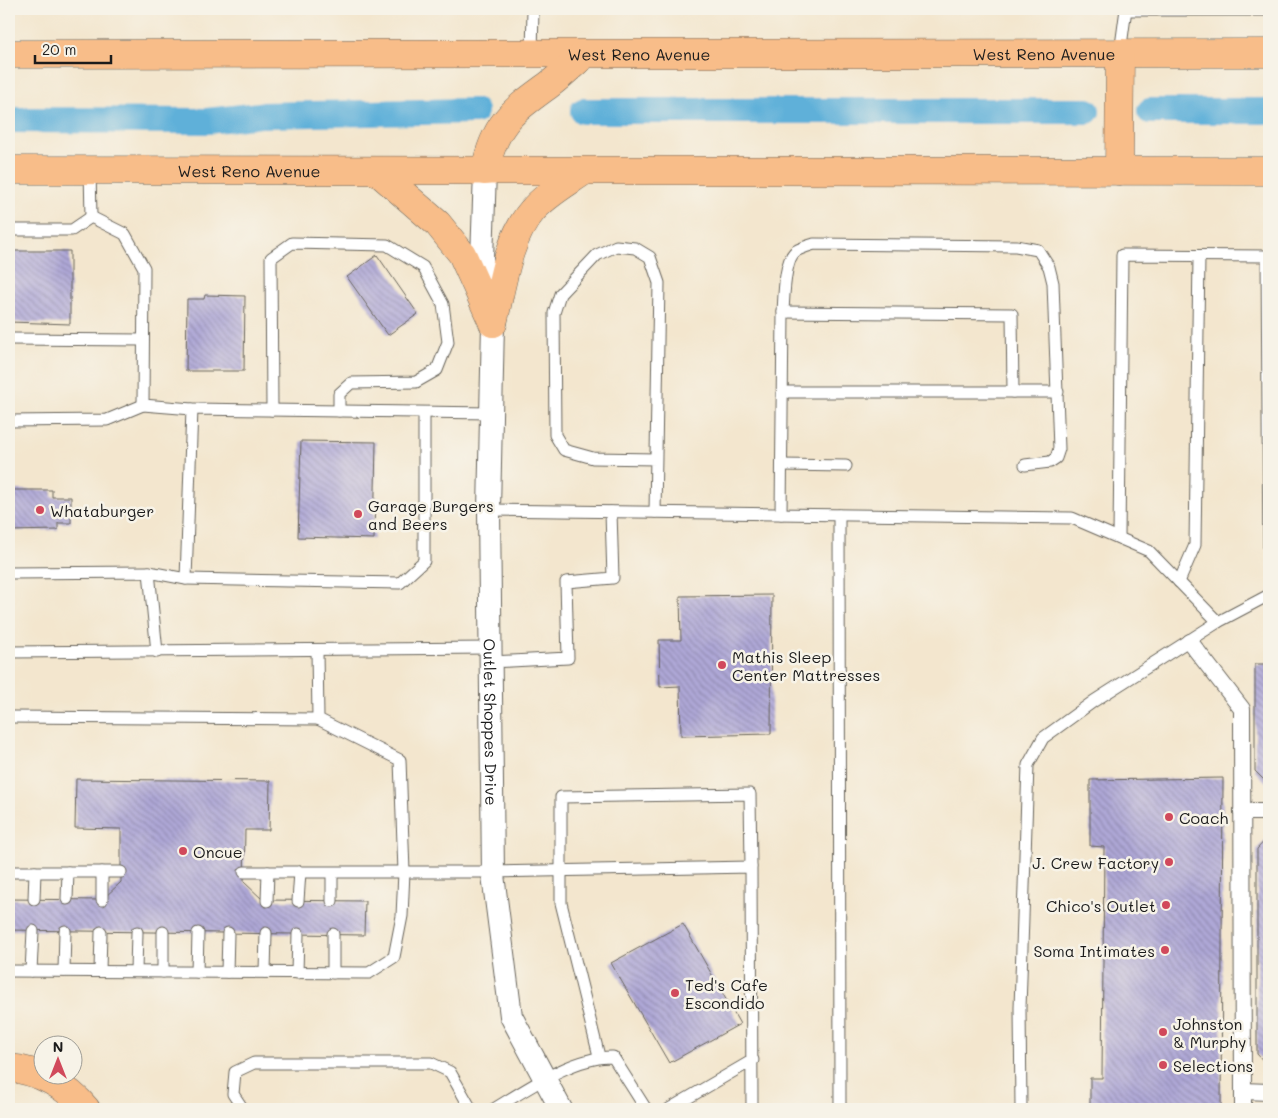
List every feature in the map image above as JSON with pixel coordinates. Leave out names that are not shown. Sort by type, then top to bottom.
[{"type":"main road","points":[[1119,171],[1120,53]]},
{"type":"main road","name":"West Reno Avenue","points":[[9,54],[1269,53]]},
{"type":"main road","points":[[485,171],[489,152],[497,134],[512,112],[550,84],[585,54]]},
{"type":"main road","name":"West Reno Avenue","points":[[9,170],[1269,171]]},
{"type":"main road","points":[[377,171],[438,224],[462,254],[493,323]]},
{"type":"main road","points":[[493,323],[511,254],[521,228],[532,210],[584,171]]},
{"type":"main road","points":[[9,1068],[46,1078],[78,1099],[86,1109]]},
{"type":"street","name":"Outlet Shoppes Drive","points":[[485,171],[482,259],[493,323],[489,510],[494,872],[511,1016],[561,1109]]},
{"type":"street","points":[[1190,642],[1242,709],[1243,1109]]},
{"type":"street","points":[[1242,812],[1269,812]]},
{"type":"street","points":[[1243,1092],[1269,1092]]},
{"type":"lane","points":[[532,54],[533,9]]},
{"type":"lane","points":[[1120,53],[1126,9],[1269,10]]},
{"type":"lane","points":[[90,170],[91,217]]},
{"type":"lane","points":[[9,230],[72,230],[91,217]]},
{"type":"lane","points":[[91,217],[125,234],[144,268],[143,405]]},
{"type":"lane","points":[[272,410],[271,258],[292,244],[387,245],[423,266],[443,304],[448,342],[437,370],[416,382],[351,383],[339,394],[339,411]]},
{"type":"lane","points":[[781,514],[783,312],[789,259],[795,252],[814,244],[1016,246],[1038,250],[1049,266],[1053,283],[1058,392],[1058,450],[1056,458],[1050,462],[1025,465]]},
{"type":"lane","points":[[655,512],[656,459],[659,283],[650,257],[635,248],[616,246],[597,255],[560,294],[554,313],[555,435],[564,450],[593,458],[656,459]]},
{"type":"lane","points":[[1119,538],[1122,255],[1268,256],[1269,570]]},
{"type":"lane","points":[[1179,582],[1195,545],[1199,256]]},
{"type":"lane","points":[[783,312],[1012,314],[1012,392]]},
{"type":"lane","points":[[9,340],[143,340]]},
{"type":"lane","points":[[782,392],[1058,392]]},
{"type":"lane","points":[[9,421],[107,420],[143,405],[192,409],[491,413]]},
{"type":"lane","points":[[186,579],[192,409]]},
{"type":"lane","points":[[9,573],[149,572],[186,579],[400,583],[424,561],[424,412]]},
{"type":"lane","points":[[782,465],[846,466]]},
{"type":"lane","points":[[489,510],[1072,518],[1149,552],[1218,622]]},
{"type":"lane","points":[[9,652],[317,650],[568,658],[566,582],[613,578],[611,512]]},
{"type":"lane","points":[[839,515],[840,1109]]},
{"type":"lane","points":[[149,572],[157,652]]},
{"type":"lane","points":[[1021,1109],[1020,1008],[1028,765],[1043,738],[1094,701],[1190,642],[1218,622],[1269,595]]},
{"type":"lane","points":[[317,650],[318,719]]},
{"type":"lane","points":[[9,717],[318,719],[400,760],[404,872],[402,916],[394,957],[368,973],[9,971]]},
{"type":"lane","points":[[598,1056],[562,903],[560,869],[561,796],[750,794],[752,1109]]},
{"type":"lane","points":[[244,872],[494,872],[560,869],[751,867]]},
{"type":"lane","points":[[9,872],[121,872]]},
{"type":"lane","points":[[34,899],[35,872]]},
{"type":"lane","points":[[67,899],[68,872]]},
{"type":"lane","points":[[102,872],[102,900]]},
{"type":"lane","points":[[267,900],[268,872]]},
{"type":"lane","points":[[298,901],[300,872]]},
{"type":"lane","points":[[332,873],[332,901]]},
{"type":"lane","points":[[31,971],[33,931]]},
{"type":"lane","points":[[64,971],[65,931]]},
{"type":"lane","points":[[100,972],[101,932]]},
{"type":"lane","points":[[136,972],[137,932]]},
{"type":"lane","points":[[162,972],[163,932]]},
{"type":"lane","points":[[197,972],[198,933]]},
{"type":"lane","points":[[227,972],[228,933]]},
{"type":"lane","points":[[265,972],[266,933]]},
{"type":"lane","points":[[297,973],[298,934]]},
{"type":"lane","points":[[333,934],[333,973]]},
{"type":"lane","points":[[494,1109],[545,1078],[598,1056],[613,1057],[646,1109]]},
{"type":"lane","points":[[669,1109],[753,1060]]},
{"type":"lane","points":[[243,1109],[233,1094],[235,1072],[254,1063],[431,1063],[450,1072],[470,1109]]},
{"type":"building","points":[[9,251],[70,251],[70,324],[9,322]]},
{"type":"building","points":[[377,255],[418,314],[388,335],[347,277]]},
{"type":"building","points":[[205,295],[245,296],[244,371],[186,371],[187,299],[204,299]]},
{"type":"building","points":[[301,441],[376,442],[374,539],[298,537]]},
{"type":"building","name":"Whataburger","points":[[9,490],[52,490],[52,497],[71,497],[71,523],[58,523],[58,530],[9,531]]},
{"type":"building","points":[[772,595],[771,734],[681,736],[680,686],[660,687],[659,640],[681,640],[680,596]]},
{"type":"building","points":[[1255,664],[1269,664],[1269,785],[1255,771]]},
{"type":"building","points":[[1223,778],[1221,1109],[1090,1109],[1090,1078],[1102,1078],[1104,847],[1090,846],[1090,780]]},
{"type":"building","name":"Oncue","points":[[76,779],[270,781],[269,830],[245,830],[244,882],[263,900],[365,901],[364,935],[9,930],[9,899],[102,900],[121,882],[121,829],[75,828]]},
{"type":"building","points":[[1269,836],[1269,1067],[1257,1054],[1257,849]]},
{"type":"building","name":"Ted's Cafe Escondido","points":[[683,924],[740,1024],[669,1063],[611,963]]},
{"type":"waterway","points":[[9,120],[207,121],[260,115],[475,111]]},
{"type":"waterway","points":[[583,111],[1087,111]]},
{"type":"waterway","points":[[1150,111],[1269,111]]},
{"type":"place","name":"Whataburger","points":[[40,510]]},
{"type":"place","name":"Garage Burgers and Beers","points":[[358,514]]},
{"type":"place","name":"Mathis Sleep Center Mattresses","points":[[722,665]]},
{"type":"place","name":"Coach","points":[[1169,817]]},
{"type":"place","name":"Oncue","points":[[183,851]]},
{"type":"place","name":"J. Crew Factory","points":[[1169,862]]},
{"type":"place","name":"Chico's Outlet","points":[[1166,905]]},
{"type":"place","name":"Soma Intimates","points":[[1165,950]]},
{"type":"place","name":"Ted's Cafe Escondido","points":[[675,993]]},
{"type":"place","name":"Johnston & Murphy","points":[[1163,1032]]},
{"type":"place","name":"Selections","points":[[1163,1065]]}]
